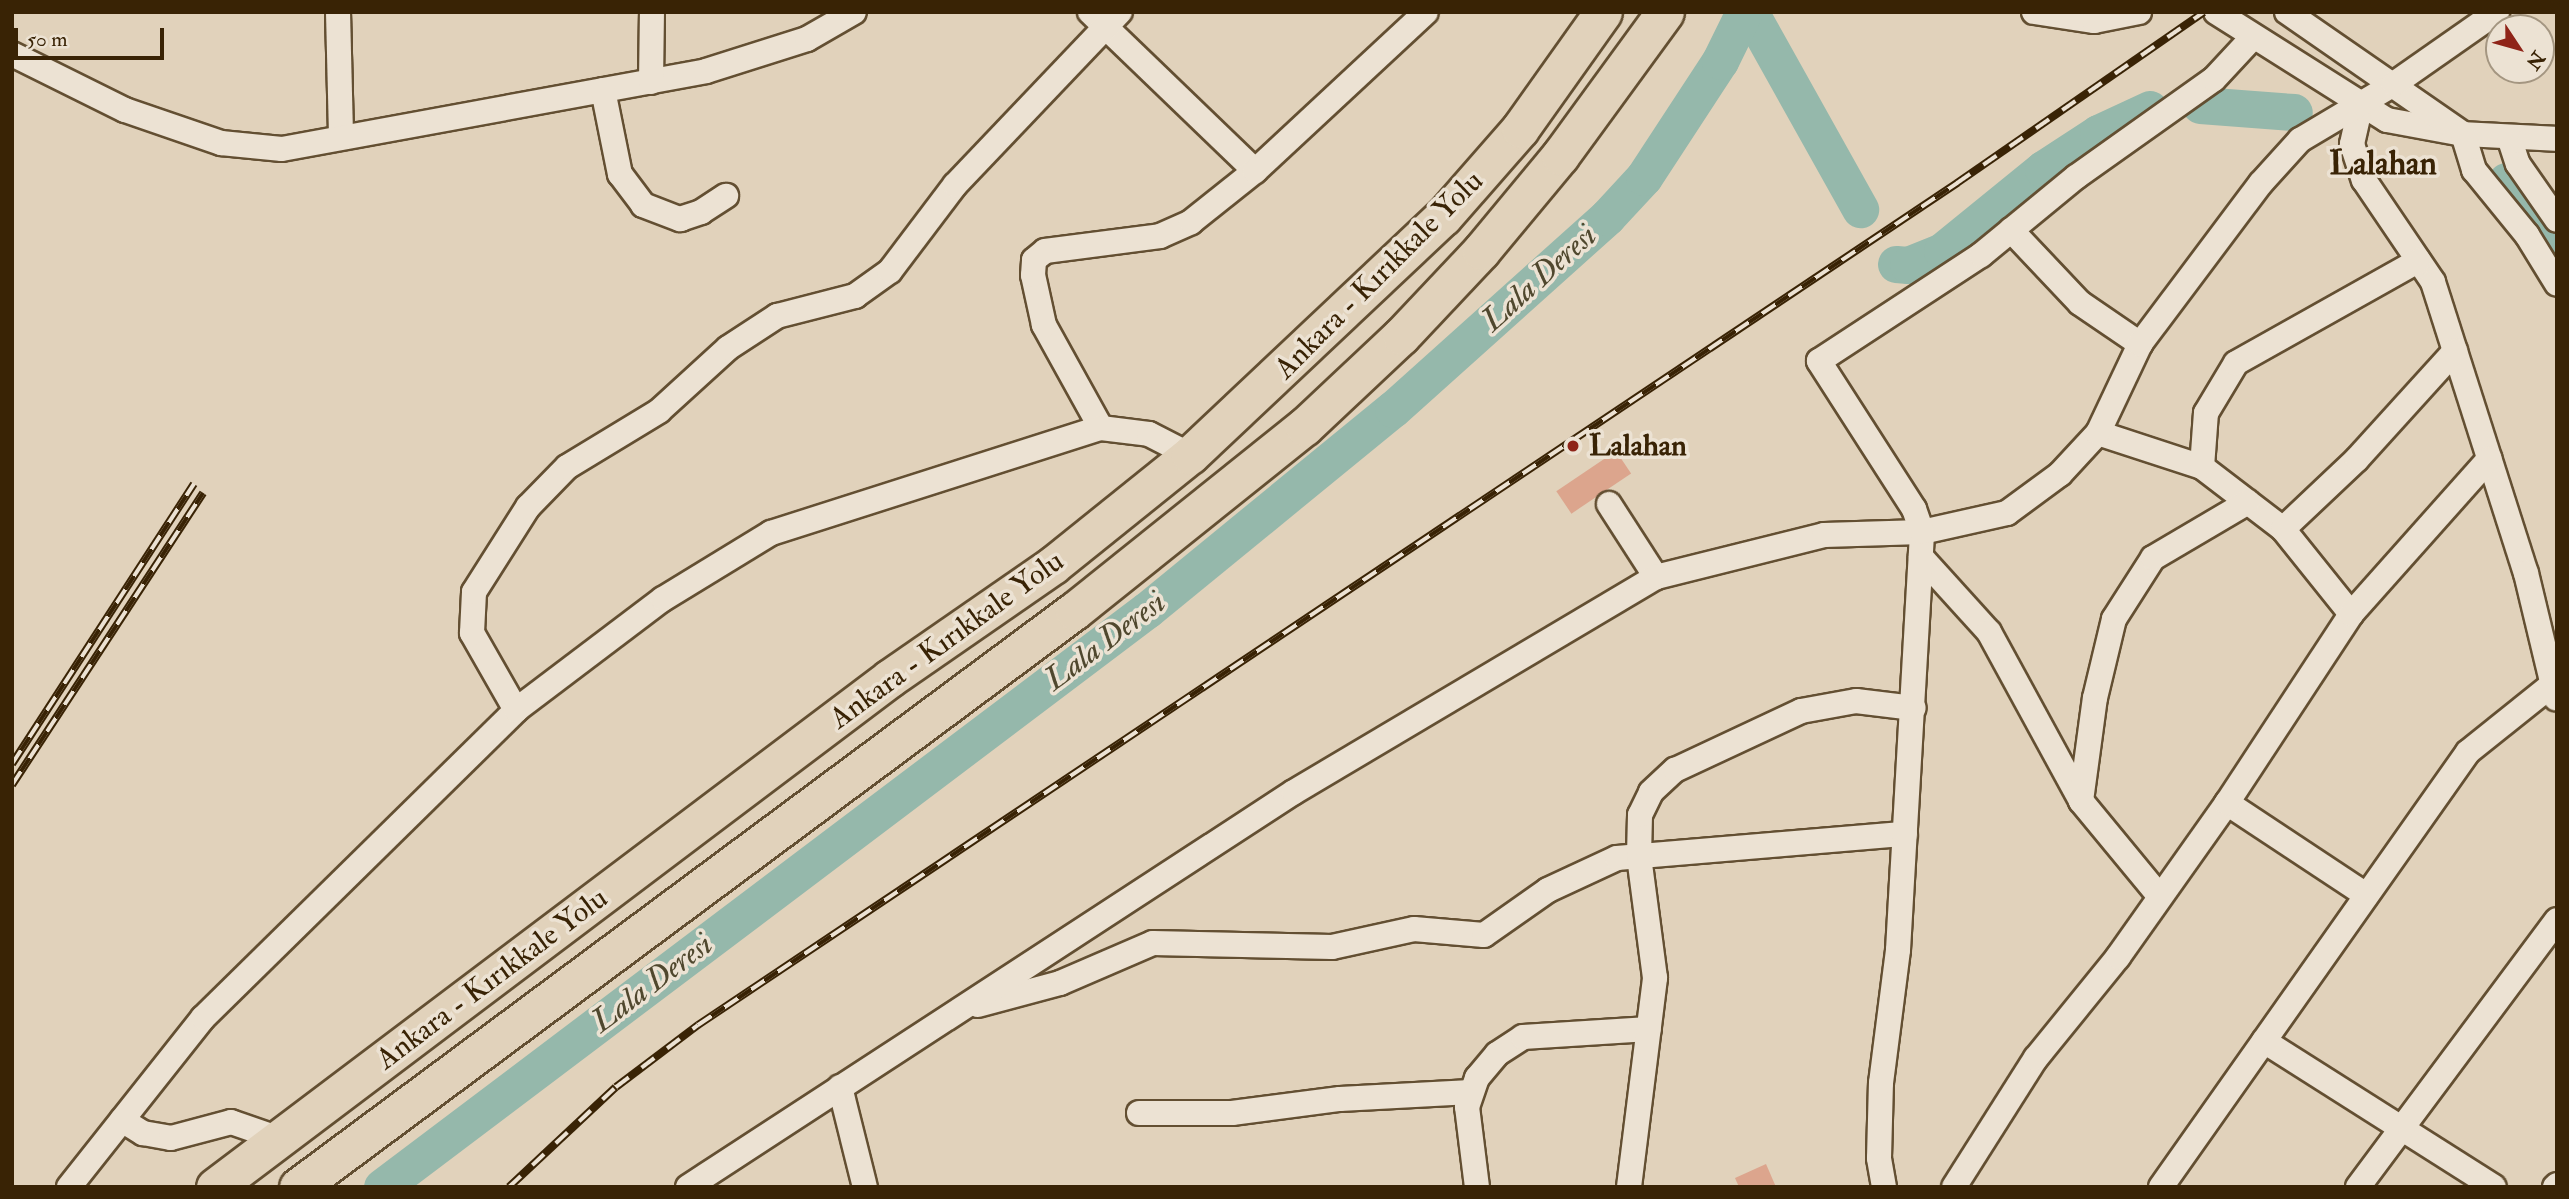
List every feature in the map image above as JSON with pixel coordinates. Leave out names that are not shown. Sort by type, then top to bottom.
[{"type":"highway","name":"Ankara - Kırıkkale Yolu","points":[[215,1187],[890,678],[1052,565],[1191,455],[1443,217],[1520,129],[1603,12]]},
{"type":"highway","name":"Ankara - Kırıkkale Yolu","points":[[298,1187],[1074,611],[1304,427],[1401,336],[1480,251],[1560,156],[1665,12]]},
{"type":"street","points":[[338,12],[341,136]]},
{"type":"street","points":[[650,82],[652,12]]},
{"type":"street","points":[[12,54],[125,110],[221,143],[282,149],[341,136],[706,71],[807,39],[854,12]]},
{"type":"street","points":[[1101,428],[1044,325],[1033,275],[1034,260],[1045,251],[1144,239],[1175,231],[1255,171],[1426,12]]},
{"type":"street","points":[[2034,12],[2094,21],[2139,12]]},
{"type":"street","points":[[2216,12],[2387,120],[2463,135],[2557,139]]},
{"type":"street","points":[[2287,12],[2324,42],[2394,84],[2463,135],[2474,170],[2526,235],[2557,284]]},
{"type":"street","points":[[688,1187],[1294,792],[1656,577],[1824,535],[1922,532],[2007,513],[2060,474],[2098,433],[2140,344],[2261,183],[2292,148],[2394,84],[2497,12]]},
{"type":"street","points":[[516,710],[472,633],[472,619],[474,592],[528,507],[567,467],[659,411],[728,348],[777,316],[855,296],[890,271],[955,185],[1105,17],[1255,171]]},
{"type":"street","points":[[1884,1187],[1879,1158],[1881,1083],[1898,950],[1914,708],[1922,532],[1914,509],[1819,361],[1950,277],[2076,177],[2214,79],[2253,37]]},
{"type":"street","points":[[603,90],[620,174],[643,205],[680,219],[701,212],[726,196]]},
{"type":"street","points":[[2161,1187],[2468,751],[2555,692],[2526,573],[2433,282],[2364,180],[2352,144],[2361,104]]},
{"type":"street","points":[[2509,137],[2518,164],[2557,220]]},
{"type":"street","points":[[2011,230],[2080,303],[2140,344]]},
{"type":"street","points":[[2202,467],[2206,413],[2236,363],[2418,261]]},
{"type":"street","points":[[2283,529],[2357,459],[2455,351]]},
{"type":"street","points":[[69,1187],[203,1018],[516,710],[663,599],[771,533],[1101,428],[1149,434],[1191,455]]},
{"type":"street","points":[[2098,433],[2202,467],[2283,529],[2351,614]]},
{"type":"street","points":[[1954,1187],[2036,1058],[2160,897],[2227,803],[2351,614],[2489,459]]},
{"type":"street","points":[[2081,801],[2095,698],[2114,619],[2152,558],[2248,502]]},
{"type":"street","points":[[1609,503],[1656,577]]},
{"type":"street","points":[[1921,557],[1989,632],[2081,801],[2160,897]]},
{"type":"street","points":[[1629,1187],[1649,1029],[1655,953],[1639,856],[1644,804],[1661,780],[1675,770],[1775,720],[1814,708],[1856,701],[1914,708]]},
{"type":"street","points":[[2227,803],[2366,895]]},
{"type":"street","points":[[957,1011],[1060,983],[1153,943],[1332,947],[1414,929],[1484,935],[1548,890],[1618,858],[1905,834]]},
{"type":"street","points":[[2358,1187],[2557,920]]},
{"type":"street","points":[[1477,1187],[1467,1107],[1471,1092],[1497,1054],[1523,1037],[1649,1029]]},
{"type":"street","points":[[2264,1041],[2400,1130],[2494,1187]]},
{"type":"street","points":[[840,1087],[865,1187]]},
{"type":"street","points":[[1139,1113],[1232,1112],[1340,1099],[1471,1092]]},
{"type":"street","points":[[122,1120],[144,1133],[171,1138],[231,1122],[280,1139]]},
{"type":"building","points":[[1616,451],[1631,473],[1571,514],[1556,491]]},
{"type":"building","points":[[1766,1164],[1776,1187],[1739,1187],[1735,1178]]},
{"type":"waterway","name":"Lala Deresi","points":[[382,1187],[1147,610],[1393,409],[1607,217],[1644,177],[1720,61],[1744,12]]},
{"type":"waterway","points":[[1750,12],[1860,209]]},
{"type":"waterway","points":[[2200,105],[2294,112]]},
{"type":"waterway","points":[[1896,264],[1908,265],[1942,251],[2043,169],[2098,133],[2150,109]]},
{"type":"waterway","points":[[2506,181],[2557,246]]},
{"type":"railway","points":[[509,1187],[616,1087],[698,1025],[1957,183],[2204,12]]},
{"type":"railway","points":[[12,764],[194,484]]},
{"type":"railway","points":[[12,785],[203,493]]},
{"type":"place","name":"Lalahan","points":[[1573,446]]},
{"type":"district","name":"Lalahan","points":[[2383,164]]}]
